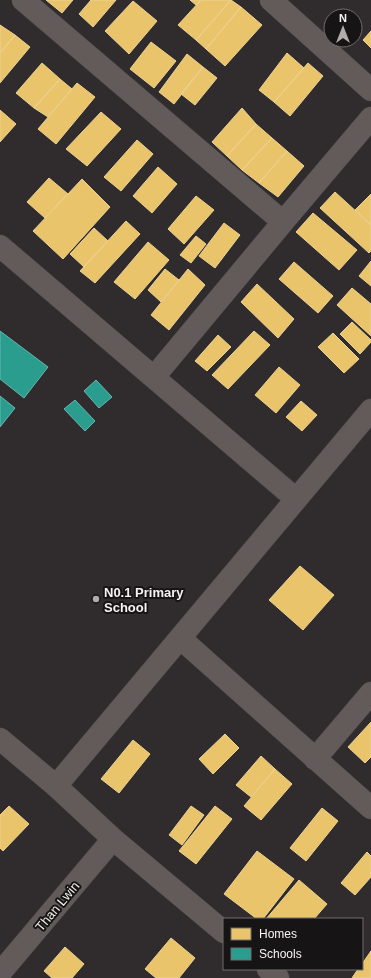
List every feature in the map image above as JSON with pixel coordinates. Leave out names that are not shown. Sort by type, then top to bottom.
[{"type":"street","points":[[23,0],[283,222]]},
{"type":"street","points":[[271,0],[371,90]]},
{"type":"street","points":[[154,377],[371,118]]},
{"type":"street","points":[[0,246],[296,499]]},
{"type":"street","points":[[56,786],[371,410]]},
{"type":"street","points":[[180,638],[371,808]]},
{"type":"street","points":[[316,759],[371,693]]},
{"type":"street","points":[[0,739],[56,786],[113,839],[223,931]]},
{"type":"street","name":"Than Lwin","points":[[0,973],[113,839]]},
{"type":"street","points":[[269,970],[278,978]]},
{"type":"building: Homes","points":[[46,0],[73,0],[62,13]]},
{"type":"building: Homes","points":[[91,0],[116,0],[93,27],[79,14]]},
{"type":"building: Homes","points":[[190,0],[201,0],[196,5]]},
{"type":"building: Homes","points":[[201,0],[231,0],[196,40],[178,25]]},
{"type":"building: Homes","points":[[231,0],[241,7],[206,49],[196,40]]},
{"type":"building: Homes","points":[[133,1],[157,21],[129,54],[105,31]]},
{"type":"building: Homes","points":[[241,7],[262,25],[225,66],[206,49]]},
{"type":"building: Homes","points":[[0,25],[15,35],[0,53]]},
{"type":"building: Homes","points":[[371,31],[371,48],[363,40]]},
{"type":"building: Homes","points":[[15,35],[30,47],[0,83],[0,53]]},
{"type":"building: Homes","points":[[151,42],[176,61],[154,88],[130,69]]},
{"type":"building: Homes","points":[[287,53],[304,68],[274,102],[259,90]]},
{"type":"building: Homes","points":[[187,54],[203,67],[174,104],[159,92]]},
{"type":"building: Homes","points":[[42,63],[60,79],[34,108],[16,93]]},
{"type":"building: Homes","points":[[308,63],[323,76],[290,116],[274,102]]},
{"type":"building: Homes","points":[[203,67],[217,78],[195,105],[181,94]]},
{"type":"building: Homes","points":[[60,79],[72,89],[48,117],[34,108]]},
{"type":"building: Homes","points":[[77,83],[95,97],[56,144],[38,129]]},
{"type":"building: Homes","points":[[242,108],[256,124],[227,156],[212,142]]},
{"type":"building: Homes","points":[[0,110],[16,124],[0,142]]},
{"type":"building: Homes","points":[[101,112],[121,129],[87,166],[66,149]]},
{"type":"building: Homes","points":[[256,124],[272,138],[242,170],[227,156]]},
{"type":"building: Homes","points":[[272,138],[287,151],[259,183],[242,170]]},
{"type":"building: Homes","points":[[137,140],[153,154],[121,191],[104,177]]},
{"type":"building: Homes","points":[[287,151],[304,166],[278,197],[259,183]]},
{"type":"building: Homes","points":[[158,167],[177,184],[152,213],[133,196]]},
{"type":"building: Homes","points":[[49,178],[68,194],[45,218],[27,202]]},
{"type":"building: Homes","points":[[82,179],[110,207],[63,259],[33,231]]},
{"type":"building: Homes","points":[[335,192],[371,225],[371,251],[369,253],[320,208]]},
{"type":"building: Homes","points":[[371,194],[371,225],[355,210]]},
{"type":"building: Homes","points":[[196,196],[214,210],[184,244],[168,229]]},
{"type":"building: Homes","points":[[313,213],[357,250],[339,270],[296,232]]},
{"type":"building: Homes","points":[[126,221],[140,234],[95,283],[80,271]]},
{"type":"building: Homes","points":[[224,223],[240,235],[215,268],[199,256]]},
{"type":"building: Homes","points":[[94,228],[108,241],[84,267],[70,254]]},
{"type":"building: Homes","points":[[196,236],[206,244],[191,263],[180,255]]},
{"type":"building: Homes","points":[[148,242],[169,260],[135,299],[114,282]]},
{"type":"building: Homes","points":[[371,261],[371,286],[359,276]]},
{"type":"building: Homes","points":[[294,262],[333,296],[318,313],[279,279]]},
{"type":"building: Homes","points":[[165,269],[179,280],[161,302],[148,290]]},
{"type":"building: Homes","points":[[188,269],[205,285],[169,330],[151,315]]},
{"type":"building: Homes","points":[[257,284],[294,319],[278,338],[241,302]]},
{"type":"building: Homes","points":[[352,288],[371,304],[371,336],[337,305]]},
{"type":"building: Homes","points":[[352,322],[371,340],[371,342],[360,354],[340,334]]},
{"type":"building: Homes","points":[[254,331],[270,345],[228,389],[212,375]]},
{"type":"building: Homes","points":[[333,333],[359,359],[344,373],[318,347]]},
{"type":"building: Homes","points":[[218,335],[231,347],[207,371],[195,361]]},
{"type":"building: Homes","points":[[279,367],[300,385],[276,413],[255,395]]},
{"type":"building: Homes","points":[[301,401],[317,415],[302,431],[286,417]]},
{"type":"building: Homes","points":[[300,566],[334,595],[303,630],[269,600]]},
{"type":"building: Homes","points":[[371,722],[371,757],[365,763],[348,747]]},
{"type":"building: Homes","points":[[225,734],[239,748],[213,774],[199,759]]},
{"type":"building: Homes","points":[[133,740],[150,754],[119,793],[101,779]]},
{"type":"building: Homes","points":[[261,756],[275,769],[251,797],[236,785]]},
{"type":"building: Homes","points":[[275,769],[292,784],[261,820],[244,806]]},
{"type":"building: Homes","points":[[9,806],[29,824],[3,851],[0,848],[0,815]]},
{"type":"building: Homes","points":[[191,806],[204,815],[182,845],[169,835]]},
{"type":"building: Homes","points":[[215,806],[232,819],[196,864],[179,851]]},
{"type":"building: Homes","points":[[322,808],[338,821],[306,861],[290,848]]},
{"type":"building: Homes","points":[[257,851],[294,879],[264,918],[256,918],[224,894]]},
{"type":"building: Homes","points":[[367,852],[371,856],[371,877],[355,895],[341,883]]},
{"type":"building: Homes","points":[[299,880],[327,904],[315,918],[267,918]]},
{"type":"building: Homes","points":[[171,938],[195,958],[179,978],[156,978],[145,969]]},
{"type":"building: Homes","points":[[65,947],[84,964],[72,978],[52,978],[44,971]]},
{"type":"building: Homes","points":[[371,951],[371,978],[352,978],[357,970],[363,970],[363,963]]},
{"type":"building: Schools","points":[[0,331],[48,367],[24,398],[0,379]]},
{"type":"building: Schools","points":[[96,380],[112,397],[99,408],[84,391]]},
{"type":"building: Schools","points":[[0,396],[15,408],[0,427]]},
{"type":"building: Schools","points":[[75,400],[95,421],[85,431],[64,409]]},
{"type":"place","name":"N0.1 Primary School","points":[[96,599]]}]
